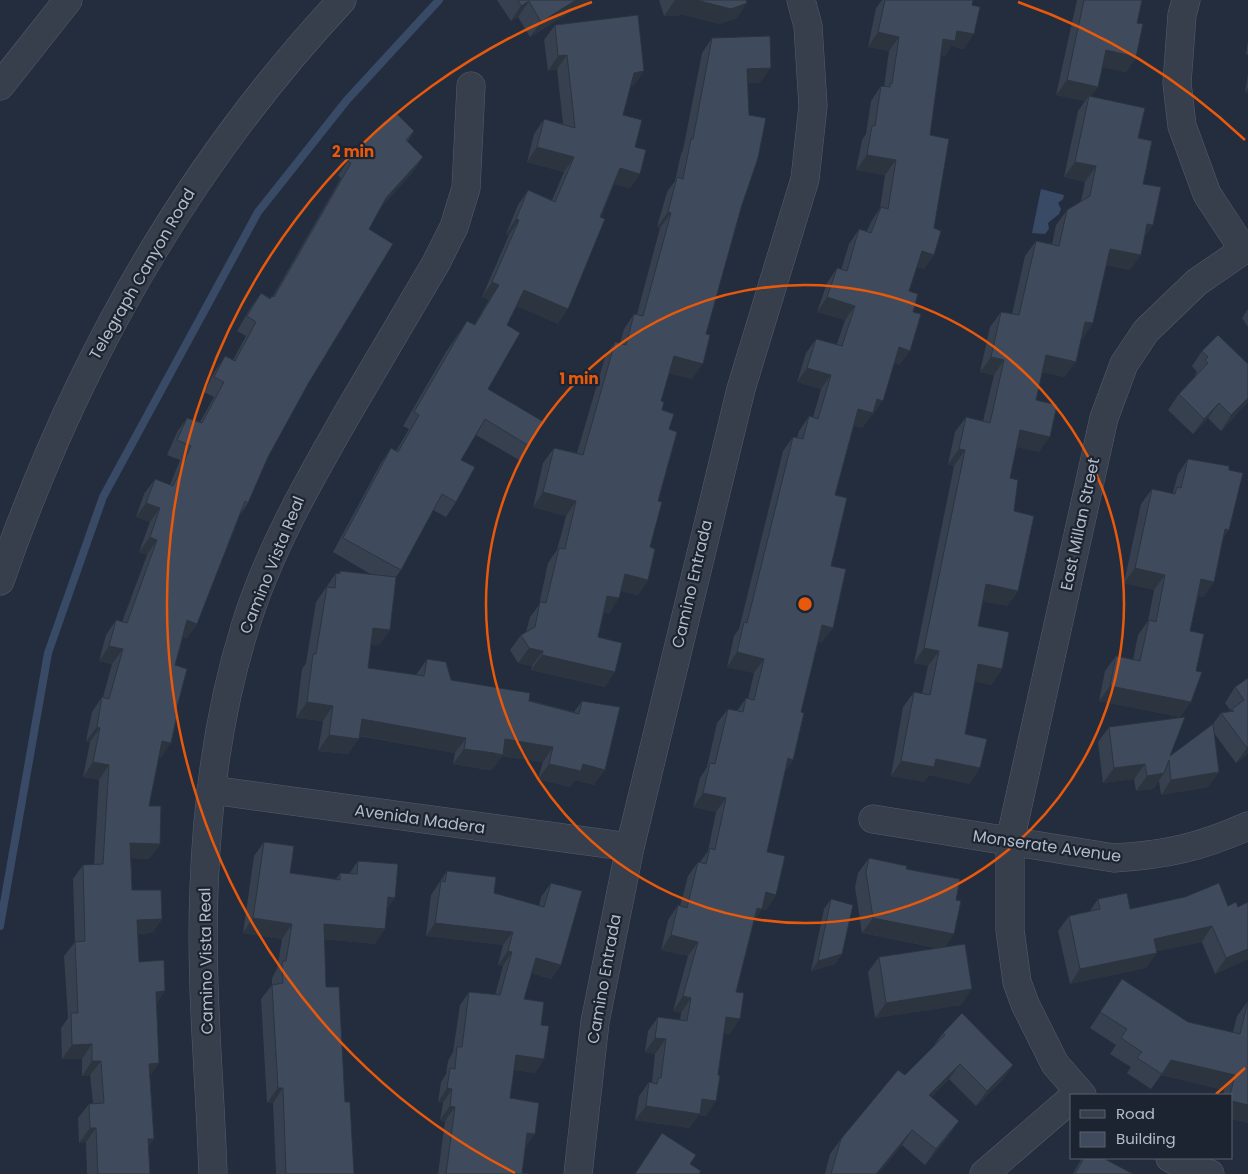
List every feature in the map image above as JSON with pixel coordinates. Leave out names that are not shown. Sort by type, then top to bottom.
[{"type":"street","points":[[0,86],[68,0]]},
{"type":"street","name":"Telegraph Canyon Road","points":[[0,581],[52,442],[87,368],[130,288],[172,218],[251,106],[297,49],[342,0]]},
{"type":"street","name":"Camino Entrada","points":[[578,1174],[595,1022],[630,847],[706,527],[741,389],[805,178],[813,106],[808,26],[801,0]]},
{"type":"street","name":"East Millan Street","points":[[1076,1094],[1055,1064],[1024,1004],[1016,982],[1010,930],[1010,841],[1104,418],[1124,364],[1146,331],[1197,282],[1245,248],[1206,194],[1182,126],[1177,83],[1182,16],[1186,0]]},
{"type":"street","name":"Camino Vista Real","points":[[213,1174],[204,962],[204,888],[211,790],[224,714],[243,635],[271,560],[302,492],[436,263],[454,227],[466,188],[471,86]]},
{"type":"street","name":"Avenida Madera","points":[[211,790],[630,847]]},
{"type":"street","name":"Monserate Avenue","points":[[873,819],[1122,858],[1147,856],[1197,846],[1248,826]]},
{"type":"street","name":"East Millan Street","points":[[984,1174],[1070,1101]]},
{"type":"street","points":[[1172,1159],[1210,1174]]},
{"type":"water","points":[[1041,189],[1064,195],[1063,199],[1058,203],[1061,209],[1059,214],[1048,223],[1049,229],[1045,234],[1032,233]]},
{"type":"building","points":[[518,0],[576,0],[541,22],[529,1],[521,6]]},
{"type":"building","points":[[696,0],[746,0],[747,3],[731,9]]},
{"type":"building","points":[[885,0],[973,0],[972,5],[980,7],[974,34],[957,31],[955,41],[943,39],[930,135],[949,139],[934,228],[941,231],[934,255],[922,251],[909,291],[918,294],[913,312],[921,314],[910,351],[899,347],[883,401],[877,399],[873,413],[858,409],[835,495],[847,498],[831,566],[846,569],[833,628],[822,625],[801,712],[804,713],[793,760],[788,758],[767,852],[785,856],[776,895],[766,892],[762,909],[757,908],[736,992],[744,993],[740,1019],[726,1017],[716,1101],[702,1099],[700,1114],[646,1106],[649,1082],[657,1084],[658,1078],[661,1078],[666,1039],[655,1038],[658,1017],[687,1021],[691,998],[683,996],[698,942],[671,935],[678,905],[687,908],[698,862],[706,864],[710,848],[715,850],[726,798],[703,793],[710,763],[715,764],[728,709],[743,712],[746,698],[754,700],[764,659],[737,652],[744,622],[747,623],[793,437],[803,439],[809,416],[818,419],[831,375],[807,368],[816,339],[842,346],[855,306],[827,297],[837,268],[847,271],[859,229],[871,233],[881,207],[888,209],[896,160],[867,155],[872,126],[875,126],[881,86],[890,87],[890,83],[892,84],[899,37],[878,32]]},
{"type":"building","points":[[1084,0],[1142,0],[1137,23],[1143,24],[1136,57],[1106,50],[1098,87],[1067,80]]},
{"type":"building","points":[[638,15],[644,71],[634,73],[623,115],[642,120],[635,147],[646,150],[640,174],[620,168],[600,217],[605,219],[568,309],[524,290],[507,325],[520,333],[488,389],[544,422],[529,446],[485,419],[461,460],[475,467],[456,502],[442,494],[401,570],[343,538],[391,448],[398,452],[419,415],[414,412],[467,321],[475,325],[499,285],[492,282],[519,220],[516,219],[528,190],[555,202],[574,157],[537,147],[544,119],[575,128],[567,55],[558,56],[555,25]]},
{"type":"building","points":[[770,36],[771,68],[747,69],[749,115],[766,118],[758,158],[741,208],[706,334],[710,335],[703,364],[674,356],[661,401],[664,402],[662,410],[674,414],[669,429],[677,432],[658,501],[662,502],[650,547],[655,549],[648,580],[625,574],[619,598],[607,596],[598,637],[622,643],[615,672],[542,655],[543,651],[529,648],[521,635],[535,627],[540,602],[546,603],[559,548],[565,549],[576,501],[543,492],[554,448],[583,455],[615,342],[626,345],[634,314],[643,316],[671,213],[668,212],[677,177],[683,179],[691,139],[693,139],[712,38]]},
{"type":"building","points":[[1089,96],[1145,108],[1138,138],[1152,141],[1143,184],[1161,187],[1153,225],[1147,224],[1141,255],[1110,249],[1093,323],[1085,322],[1076,362],[1046,355],[1036,400],[1057,405],[1050,437],[1020,430],[1010,478],[1018,480],[1014,511],[1034,516],[1018,591],[986,584],[978,626],[1009,632],[1002,669],[978,664],[965,734],[987,739],[980,768],[936,759],[934,767],[901,761],[914,692],[930,695],[939,651],[924,648],[965,450],[959,449],[966,417],[990,423],[1004,360],[991,357],[1001,312],[1019,315],[1036,241],[1059,246],[1067,210],[1090,196],[1096,166],[1075,162]]},
{"type":"building","points":[[396,113],[414,131],[406,140],[423,157],[386,198],[369,229],[393,244],[308,384],[268,457],[248,503],[245,501],[197,624],[187,620],[175,665],[187,669],[175,715],[177,715],[171,743],[162,741],[149,806],[161,806],[160,844],[130,843],[132,890],[161,890],[162,919],[137,920],[139,962],[164,960],[165,991],[156,992],[159,1063],[149,1064],[154,1139],[148,1139],[150,1174],[98,1174],[96,1128],[90,1128],[89,1104],[104,1103],[101,1061],[92,1061],[92,1044],[72,1045],[71,1013],[78,1013],[75,942],[85,941],[83,865],[103,864],[109,765],[93,762],[100,728],[97,727],[102,697],[109,699],[123,649],[109,646],[116,620],[127,623],[157,540],[150,537],[160,508],[146,503],[155,479],[173,486],[191,446],[177,440],[187,418],[202,423],[224,382],[214,377],[225,356],[235,361],[256,322],[247,316],[261,293],[270,299],[272,296],[274,297],[351,163],[348,161],[385,121],[386,123]]},
{"type":"building","points":[[1218,335],[1248,364],[1248,398],[1231,415],[1219,403],[1204,419],[1179,394],[1208,363],[1205,360],[1208,357],[1202,351]]},
{"type":"building","points":[[1188,459],[1229,466],[1229,470],[1243,473],[1229,530],[1225,529],[1214,582],[1201,579],[1190,631],[1204,634],[1196,671],[1202,672],[1191,702],[1110,686],[1116,656],[1140,661],[1149,620],[1156,622],[1165,575],[1135,568],[1152,489],[1175,494],[1177,487],[1181,488]]},
{"type":"building","points":[[340,571],[396,577],[390,630],[373,628],[368,668],[424,676],[427,659],[446,662],[451,680],[530,693],[529,701],[579,714],[582,701],[620,707],[605,770],[583,764],[581,771],[549,764],[553,747],[505,739],[503,755],[464,749],[466,738],[362,719],[359,739],[329,735],[333,706],[307,702],[313,654],[316,654],[327,587],[335,588],[336,573],[340,574]]},
{"type":"building","points":[[1248,678],[1247,748],[1221,713],[1234,711],[1231,710],[1244,700],[1235,687]]},
{"type":"building","points":[[1185,717],[1170,756],[1213,724],[1219,772],[1171,780],[1169,760],[1164,773],[1147,776],[1145,764],[1114,768],[1109,727]]},
{"type":"building","points":[[264,842],[294,846],[290,873],[340,880],[340,873],[357,874],[358,861],[398,864],[395,898],[388,897],[385,929],[324,924],[326,987],[339,987],[345,1102],[350,1102],[354,1174],[286,1174],[283,1088],[278,1088],[272,985],[283,983],[282,964],[283,961],[286,961],[292,924],[253,918]]},
{"type":"building","points":[[869,858],[907,866],[906,869],[960,879],[956,900],[961,901],[954,934],[873,918],[866,872]]},
{"type":"building","points":[[447,871],[496,877],[494,893],[544,907],[551,883],[582,891],[561,965],[536,958],[524,999],[544,1002],[541,1025],[549,1026],[544,1059],[516,1055],[510,1098],[539,1103],[535,1134],[527,1133],[522,1173],[528,1174],[446,1174],[455,1107],[450,1106],[452,1089],[447,1088],[450,1068],[455,1069],[457,1047],[462,1047],[469,992],[500,995],[512,952],[508,951],[513,932],[435,923],[441,881],[445,882]]},
{"type":"building","points":[[1219,883],[1228,906],[1236,902],[1238,907],[1248,902],[1248,949],[1226,958],[1212,926],[1154,939],[1157,953],[1080,969],[1069,916],[1100,909],[1098,899],[1127,893],[1130,909],[1185,897]]},
{"type":"building","points":[[831,899],[853,905],[842,954],[818,961]]},
{"type":"building","points":[[965,944],[972,989],[886,1003],[879,957]]},
{"type":"building","points":[[1122,979],[1188,1022],[1240,1034],[1248,1001],[1248,1105],[1233,1101],[1233,1094],[1230,1094],[1235,1075],[1171,1060],[1162,1074],[1137,1058],[1142,1052],[1121,1038],[1127,1029],[1100,1012]]},
{"type":"building","points":[[962,1013],[1013,1065],[987,1091],[960,1064],[929,1095],[959,1121],[936,1149],[912,1130],[876,1174],[831,1174],[841,1139],[898,1070],[905,1075],[945,1035],[943,1033]]},
{"type":"building","points":[[662,1133],[696,1155],[690,1164],[701,1171],[699,1174],[635,1174]]},
{"type":"building","points":[[1083,1159],[1105,1159],[1133,1174],[1075,1174]]},
{"type":"waterway","points":[[0,926],[48,653],[103,497],[258,212],[347,100],[439,0]]}]
